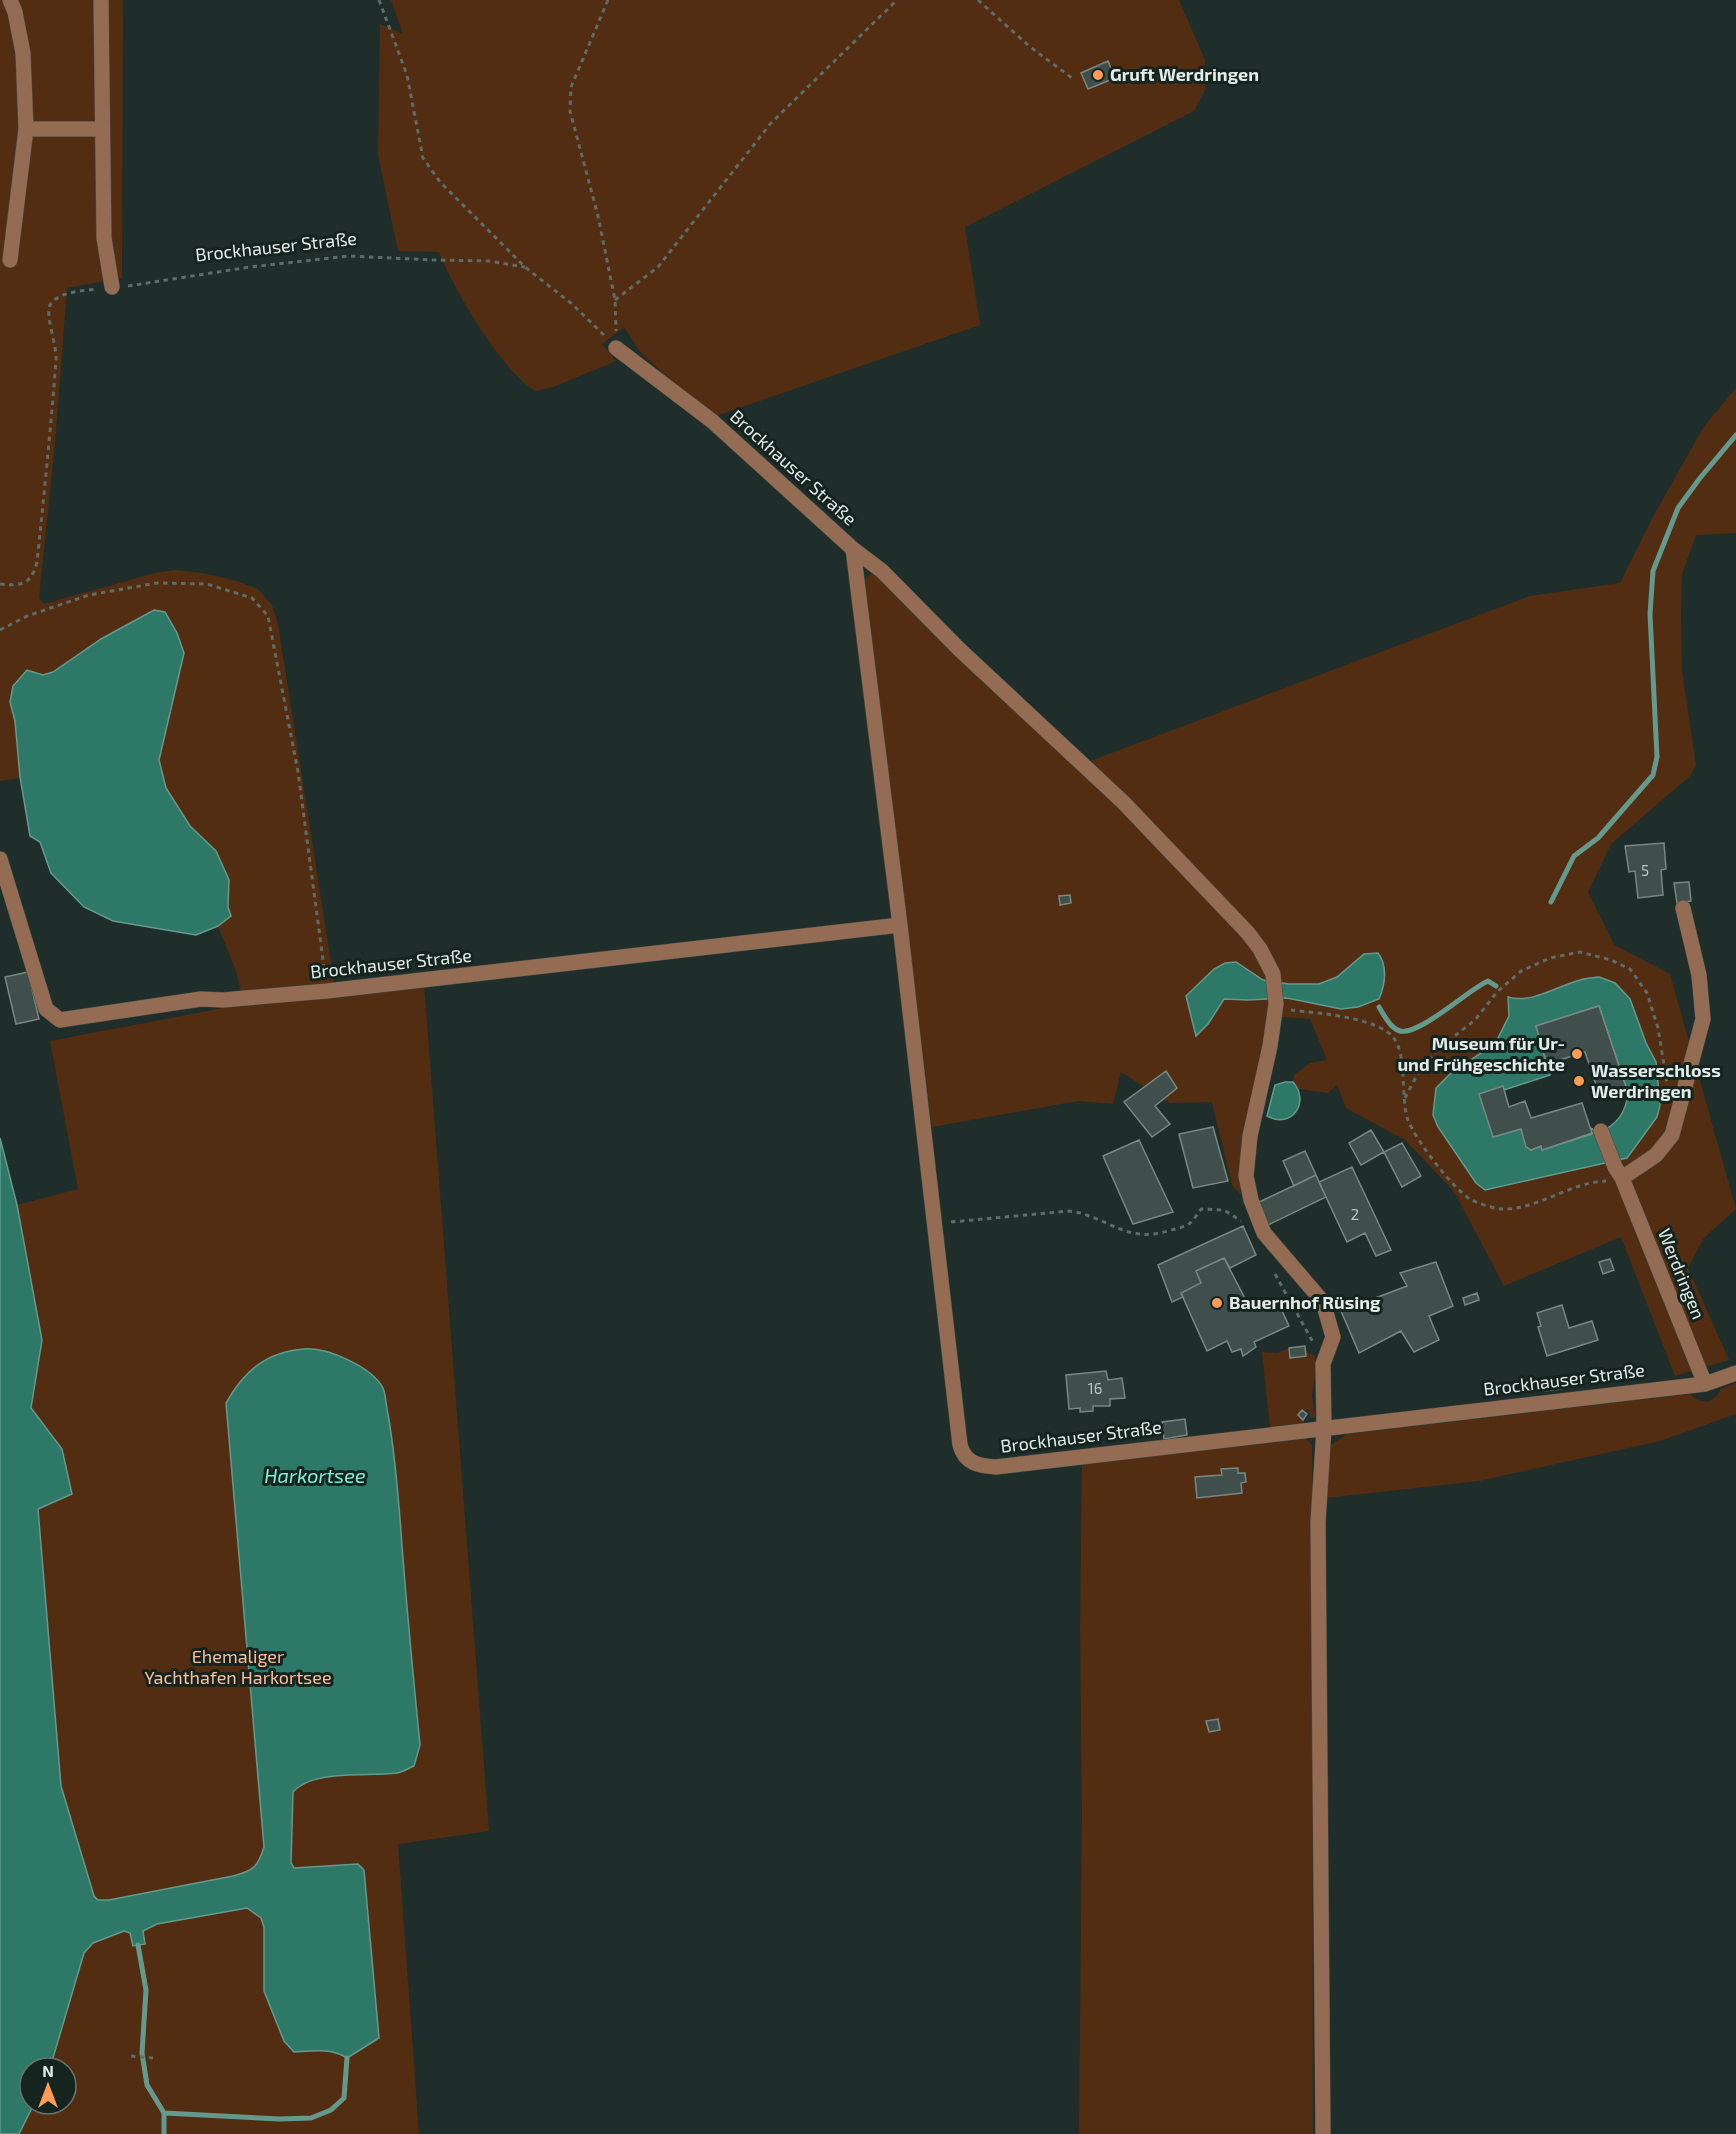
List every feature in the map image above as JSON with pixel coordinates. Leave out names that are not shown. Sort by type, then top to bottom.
[{"type":"street","points":[[10,0],[15,12],[23,53],[26,129],[10,260]]},
{"type":"street","points":[[101,0],[104,238],[112,287]]},
{"type":"street","points":[[26,129],[102,129]]},
{"type":"street","name":"Brockhauser Straße","points":[[616,348],[712,421],[853,549],[900,926],[960,1445],[967,1459],[981,1466],[996,1467],[1705,1384],[1736,1373]]},
{"type":"street","points":[[853,549],[882,571],[967,657],[1123,802],[1248,933],[1260,949],[1273,975],[1276,1004],[1270,1046],[1250,1136],[1246,1176],[1251,1200],[1264,1233],[1323,1302],[1333,1337],[1323,1364],[1324,1428],[1318,1522],[1323,2134]]},
{"type":"street","name":"Brockhauser Straße","points":[[0,859],[46,1009],[60,1020],[201,999],[224,1000],[327,991],[900,926]]},
{"type":"street","points":[[1620,1176],[1656,1155],[1672,1135],[1703,1018],[1699,975],[1683,908]]},
{"type":"street","name":"Werdringen","points":[[1601,1131],[1705,1384]]},
{"type":"path","name":"Brockhauser Straße","points":[[379,0],[406,75],[423,158],[440,182],[525,267],[572,304],[616,348]]},
{"type":"path","points":[[608,0],[571,87],[570,111],[598,216],[615,300],[616,348]]},
{"type":"path","points":[[615,300],[658,267],[771,123],[897,0]]},
{"type":"path","points":[[978,0],[1029,46],[1072,78]]},
{"type":"path","name":"Brockhauser Straße","points":[[0,584],[14,585],[26,582],[33,575],[37,562],[57,354],[49,313],[50,306],[57,298],[67,294],[250,267],[348,256],[489,261],[525,267]]},
{"type":"path","points":[[0,630],[27,616],[89,595],[157,583],[207,584],[252,598],[268,616],[294,750],[327,991]]},
{"type":"path","points":[[1404,1099],[1418,1074],[1438,1049],[1475,1020],[1497,992],[1521,971],[1550,958],[1580,952],[1611,960],[1630,969],[1647,993],[1658,1028],[1669,1093]]},
{"type":"path","points":[[1276,1004],[1291,1010],[1366,1022],[1392,1036],[1401,1056],[1408,1120],[1427,1152],[1446,1176],[1469,1198],[1500,1209],[1531,1204],[1590,1182],[1618,1182],[1620,1176]]},
{"type":"path","points":[[934,1223],[1069,1211],[1085,1213],[1118,1229],[1142,1236],[1156,1235],[1190,1225],[1201,1209],[1224,1210],[1248,1226]]},
{"type":"path","points":[[1270,1265],[1323,1364]]},
{"type":"path","points":[[131,2056],[153,2058]]},
{"type":"green space","name":"Ehemaliger Yachthafen Harkortsee","points":[[0,0],[123,0],[122,278],[67,288],[55,443],[39,598],[44,604],[155,573],[175,570],[234,580],[258,589],[272,605],[278,624],[336,994],[424,985],[489,1831],[398,1844],[419,2134],[19,2134],[24,2124],[24,2116],[78,2116],[78,2056],[22,2056],[0,1316],[35,1305],[17,1205],[78,1189],[50,1041],[244,1004],[236,971],[218,926],[231,916],[228,907],[229,880],[216,851],[190,826],[166,788],[159,760],[166,724],[101,639],[53,672],[43,675],[27,671],[13,686],[10,702],[15,721],[20,778],[0,781]]},
{"type":"green space","points":[[391,0],[1179,0],[1205,60],[1205,89],[1194,111],[965,227],[980,325],[713,417],[641,353],[624,327],[602,344],[616,361],[553,387],[535,391],[508,366],[480,328],[439,252],[398,251],[378,155],[380,24],[403,34]]},
{"type":"green space","points":[[1736,388],[1736,533],[1696,535],[1682,574],[1682,671],[1696,765],[1690,776],[1611,844],[1588,892],[1614,945],[1670,974],[1736,1209],[1704,1238],[1688,1268],[1729,1360],[1675,1376],[1621,1237],[1504,1286],[1456,1195],[1405,1140],[1346,1108],[1337,1085],[1328,1093],[1299,1089],[1293,1082],[1294,1075],[1310,1063],[1327,1060],[1310,1019],[1268,1016],[1240,1167],[1240,1194],[1232,1185],[1212,1102],[1170,1103],[1121,1072],[1113,1104],[1078,1101],[932,1127],[865,582],[867,576],[875,573],[1085,763],[1530,596],[1620,583],[1654,515],[1703,428]],"holes":[[[1543,993],[1630,999],[1646,1043],[1656,1062],[1660,1105],[1657,1117],[1608,1162],[1515,1184],[1476,1183],[1438,1127],[1452,1072],[1495,1044],[1509,1016],[1507,1001],[1528,999]]]},
{"type":"green space","points":[[1289,1348],[1290,1358],[1306,1356],[1306,1352],[1315,1356],[1316,1367],[1312,1396],[1315,1415],[1314,1418],[1310,1417],[1309,1410],[1302,1410],[1298,1415],[1303,1423],[1270,1427],[1262,1352],[1278,1353]]},
{"type":"green space","points":[[1736,1383],[1736,1414],[1660,1441],[1479,1481],[1326,1498],[1328,1455],[1331,1445],[1347,1434],[1690,1394],[1694,1398],[1707,1401],[1715,1398],[1721,1389]]},
{"type":"green space","points":[[1306,1439],[1312,1445],[1313,2134],[1079,2134],[1082,1464]]},
{"type":"water","points":[[154,610],[165,612],[177,633],[184,653],[159,760],[166,788],[190,826],[216,851],[229,880],[228,907],[231,916],[218,926],[196,935],[113,921],[84,907],[51,873],[40,842],[30,836],[20,777],[15,721],[10,702],[13,686],[27,670],[43,675],[53,672],[101,639]]},
{"type":"water","points":[[1378,953],[1383,964],[1384,976],[1379,999],[1358,1007],[1341,1009],[1287,998],[1224,999],[1208,1024],[1196,1036],[1186,996],[1214,969],[1225,963],[1236,962],[1263,980],[1289,984],[1319,984],[1337,977],[1364,954]]},
{"type":"water","points":[[1599,977],[1615,983],[1630,999],[1646,1043],[1656,1062],[1660,1105],[1657,1117],[1627,1158],[1485,1190],[1476,1183],[1438,1127],[1433,1115],[1436,1088],[1452,1072],[1495,1044],[1509,1016],[1508,997],[1526,998],[1580,980]],"holes":[[[1599,1006],[1628,1093],[1620,1117],[1600,1132],[1590,1128],[1592,1134],[1542,1150],[1541,1146],[1531,1150],[1521,1129],[1493,1137],[1503,1087],[1504,1090],[1550,1075],[1536,1026]]]},
{"type":"water","points":[[1293,1082],[1298,1089],[1300,1097],[1296,1111],[1284,1119],[1267,1116],[1275,1085]]},
{"type":"water","name":"Harkortsee","points":[[0,1138],[17,1205],[42,1340],[31,1408],[62,1449],[72,1494],[38,1509],[61,1786],[94,1896],[98,1900],[109,1900],[233,1876],[254,1867],[262,1854],[264,1847],[226,1403],[240,1381],[258,1365],[278,1354],[304,1349],[324,1351],[359,1366],[377,1380],[383,1388],[396,1473],[420,1745],[414,1766],[401,1772],[327,1777],[302,1785],[293,1792],[291,1863],[294,1868],[358,1864],[364,1870],[379,2038],[347,2058],[328,2051],[294,2052],[284,2041],[264,1991],[264,1927],[261,1918],[247,1908],[157,1924],[143,1931],[145,1944],[133,1946],[130,1933],[124,1931],[93,1943],[84,1953],[54,2056],[18,2056],[18,2116],[28,2116],[19,2134],[0,2134]]},
{"type":"building","name":"Gruft Werdringen","points":[[1108,61],[1115,78],[1088,89],[1081,73]]},
{"type":"building","points":[[1664,843],[1666,869],[1661,870],[1663,895],[1638,898],[1635,871],[1629,872],[1625,846]]},
{"type":"building","points":[[1689,882],[1691,901],[1677,903],[1674,883]]},
{"type":"building","points":[[1070,895],[1071,903],[1060,905],[1059,896]]},
{"type":"building","points":[[28,972],[39,1019],[16,1024],[5,977]]},
{"type":"building","points":[[1599,1006],[1626,1087],[1600,1097],[1585,1052],[1547,1064],[1536,1026]]},
{"type":"building","points":[[1166,1071],[1177,1088],[1155,1106],[1170,1124],[1152,1137],[1124,1102]]},
{"type":"building","points":[[1503,1086],[1509,1107],[1525,1101],[1531,1118],[1582,1103],[1592,1133],[1542,1150],[1541,1146],[1531,1150],[1526,1147],[1521,1129],[1493,1137],[1479,1094]]},
{"type":"building","points":[[1213,1127],[1228,1181],[1193,1188],[1179,1134]]},
{"type":"building","points":[[1371,1130],[1384,1152],[1361,1165],[1349,1143]]},
{"type":"building","points":[[1139,1140],[1173,1212],[1133,1224],[1103,1156]]},
{"type":"building","points":[[1402,1143],[1421,1176],[1402,1187],[1384,1152]]},
{"type":"building","points":[[1305,1151],[1316,1175],[1294,1186],[1283,1161]]},
{"type":"building","points":[[1352,1167],[1391,1250],[1376,1256],[1365,1233],[1347,1242],[1319,1182]]},
{"type":"building","points":[[1316,1175],[1326,1197],[1268,1225],[1257,1203]]},
{"type":"building","points":[[1243,1226],[1256,1255],[1230,1268],[1224,1258],[1196,1271],[1201,1283],[1181,1293],[1183,1297],[1172,1302],[1158,1265]]},
{"type":"building","name":"Bauernhof Rüsing","points":[[1224,1258],[1250,1308],[1276,1298],[1289,1326],[1254,1342],[1256,1347],[1243,1356],[1241,1349],[1232,1352],[1227,1341],[1207,1351],[1181,1293],[1201,1283],[1196,1271]]},
{"type":"building","points":[[1610,1259],[1614,1270],[1603,1274],[1599,1262]]},
{"type":"building","points":[[1436,1262],[1453,1306],[1429,1316],[1439,1340],[1414,1352],[1401,1331],[1359,1353],[1341,1311],[1407,1286],[1400,1273]]},
{"type":"building","points":[[1477,1293],[1479,1300],[1465,1305],[1463,1298]]},
{"type":"building","points":[[1562,1305],[1569,1328],[1592,1321],[1598,1340],[1547,1356],[1538,1327],[1541,1326],[1537,1313]]},
{"type":"building","points":[[1305,1346],[1306,1356],[1290,1358],[1289,1348]]},
{"type":"building","points":[[1106,1371],[1108,1380],[1122,1378],[1125,1398],[1110,1399],[1110,1406],[1093,1406],[1093,1411],[1080,1412],[1080,1408],[1069,1409],[1066,1375]]},
{"type":"building","points":[[1560,1378],[1561,1389],[1544,1391],[1542,1380]]},
{"type":"building","points":[[1302,1410],[1307,1414],[1303,1420],[1298,1415]]},
{"type":"building","points":[[1185,1419],[1187,1435],[1164,1439],[1162,1422]]},
{"type":"building","points":[[1238,1468],[1238,1473],[1245,1473],[1246,1482],[1241,1483],[1242,1493],[1197,1498],[1195,1477],[1222,1475],[1221,1469]]},
{"type":"building","points":[[1218,1719],[1220,1730],[1209,1732],[1206,1721]]},
{"type":"waterway","points":[[1551,902],[1574,856],[1598,838],[1653,775],[1657,757],[1650,614],[1653,571],[1678,508],[1736,435]]},
{"type":"waterway","points":[[1379,1007],[1393,1027],[1400,1031],[1408,1031],[1431,1019],[1488,981],[1496,986]]},
{"type":"waterway","points":[[138,1945],[146,1990],[142,2053],[147,2085],[164,2113],[164,2134]]},
{"type":"waterway","points":[[164,2113],[279,2119],[311,2118],[331,2110],[344,2098],[347,2058]]},
{"type":"place","name":"Gruft Werdringen","points":[[1098,75]]},
{"type":"place","name":"Museum für Ur- und Frühgeschichte","points":[[1577,1054]]},
{"type":"place","name":"Wasserschloss Werdringen","points":[[1579,1081]]},
{"type":"place","name":"Bauernhof Rüsing","points":[[1217,1303]]}]
